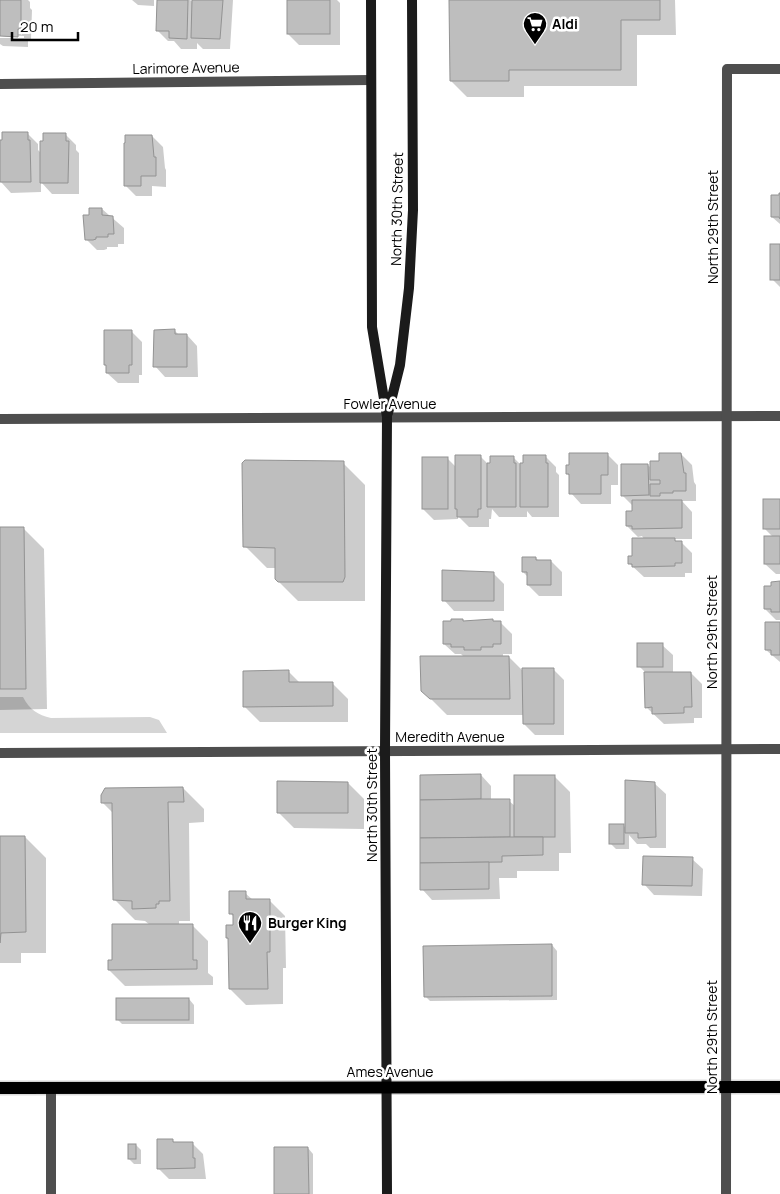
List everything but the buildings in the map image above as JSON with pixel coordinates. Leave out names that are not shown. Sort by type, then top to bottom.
[{"type":"main road","name":"North 30th Street","points":[[371,0],[372,327],[387,417],[385,750],[387,1194]]},
{"type":"main road","name":"North 30th Street","points":[[387,417],[400,364],[409,288],[413,210],[412,0]]},
{"type":"main road","name":"Ames Avenue","points":[[0,1088],[780,1087]]},
{"type":"street","name":"North 29th Street","points":[[726,1194],[727,69],[780,68]]},
{"type":"street","name":"Larimore Avenue","points":[[0,84],[371,80]]},
{"type":"street","name":"Fowler Avenue","points":[[0,419],[780,416]]},
{"type":"street","name":"Meredith Avenue","points":[[0,753],[780,749]]},
{"type":"street","points":[[51,1087],[51,1194]]},
{"type":"shaded area","points":[[0,697],[23,697],[34,711],[51,718],[150,717],[159,720],[167,733],[0,733]]},
{"type":"place","name":"Aldi","points":[[535,45]]},
{"type":"place","name":"Burger King","points":[[250,944]]}]
